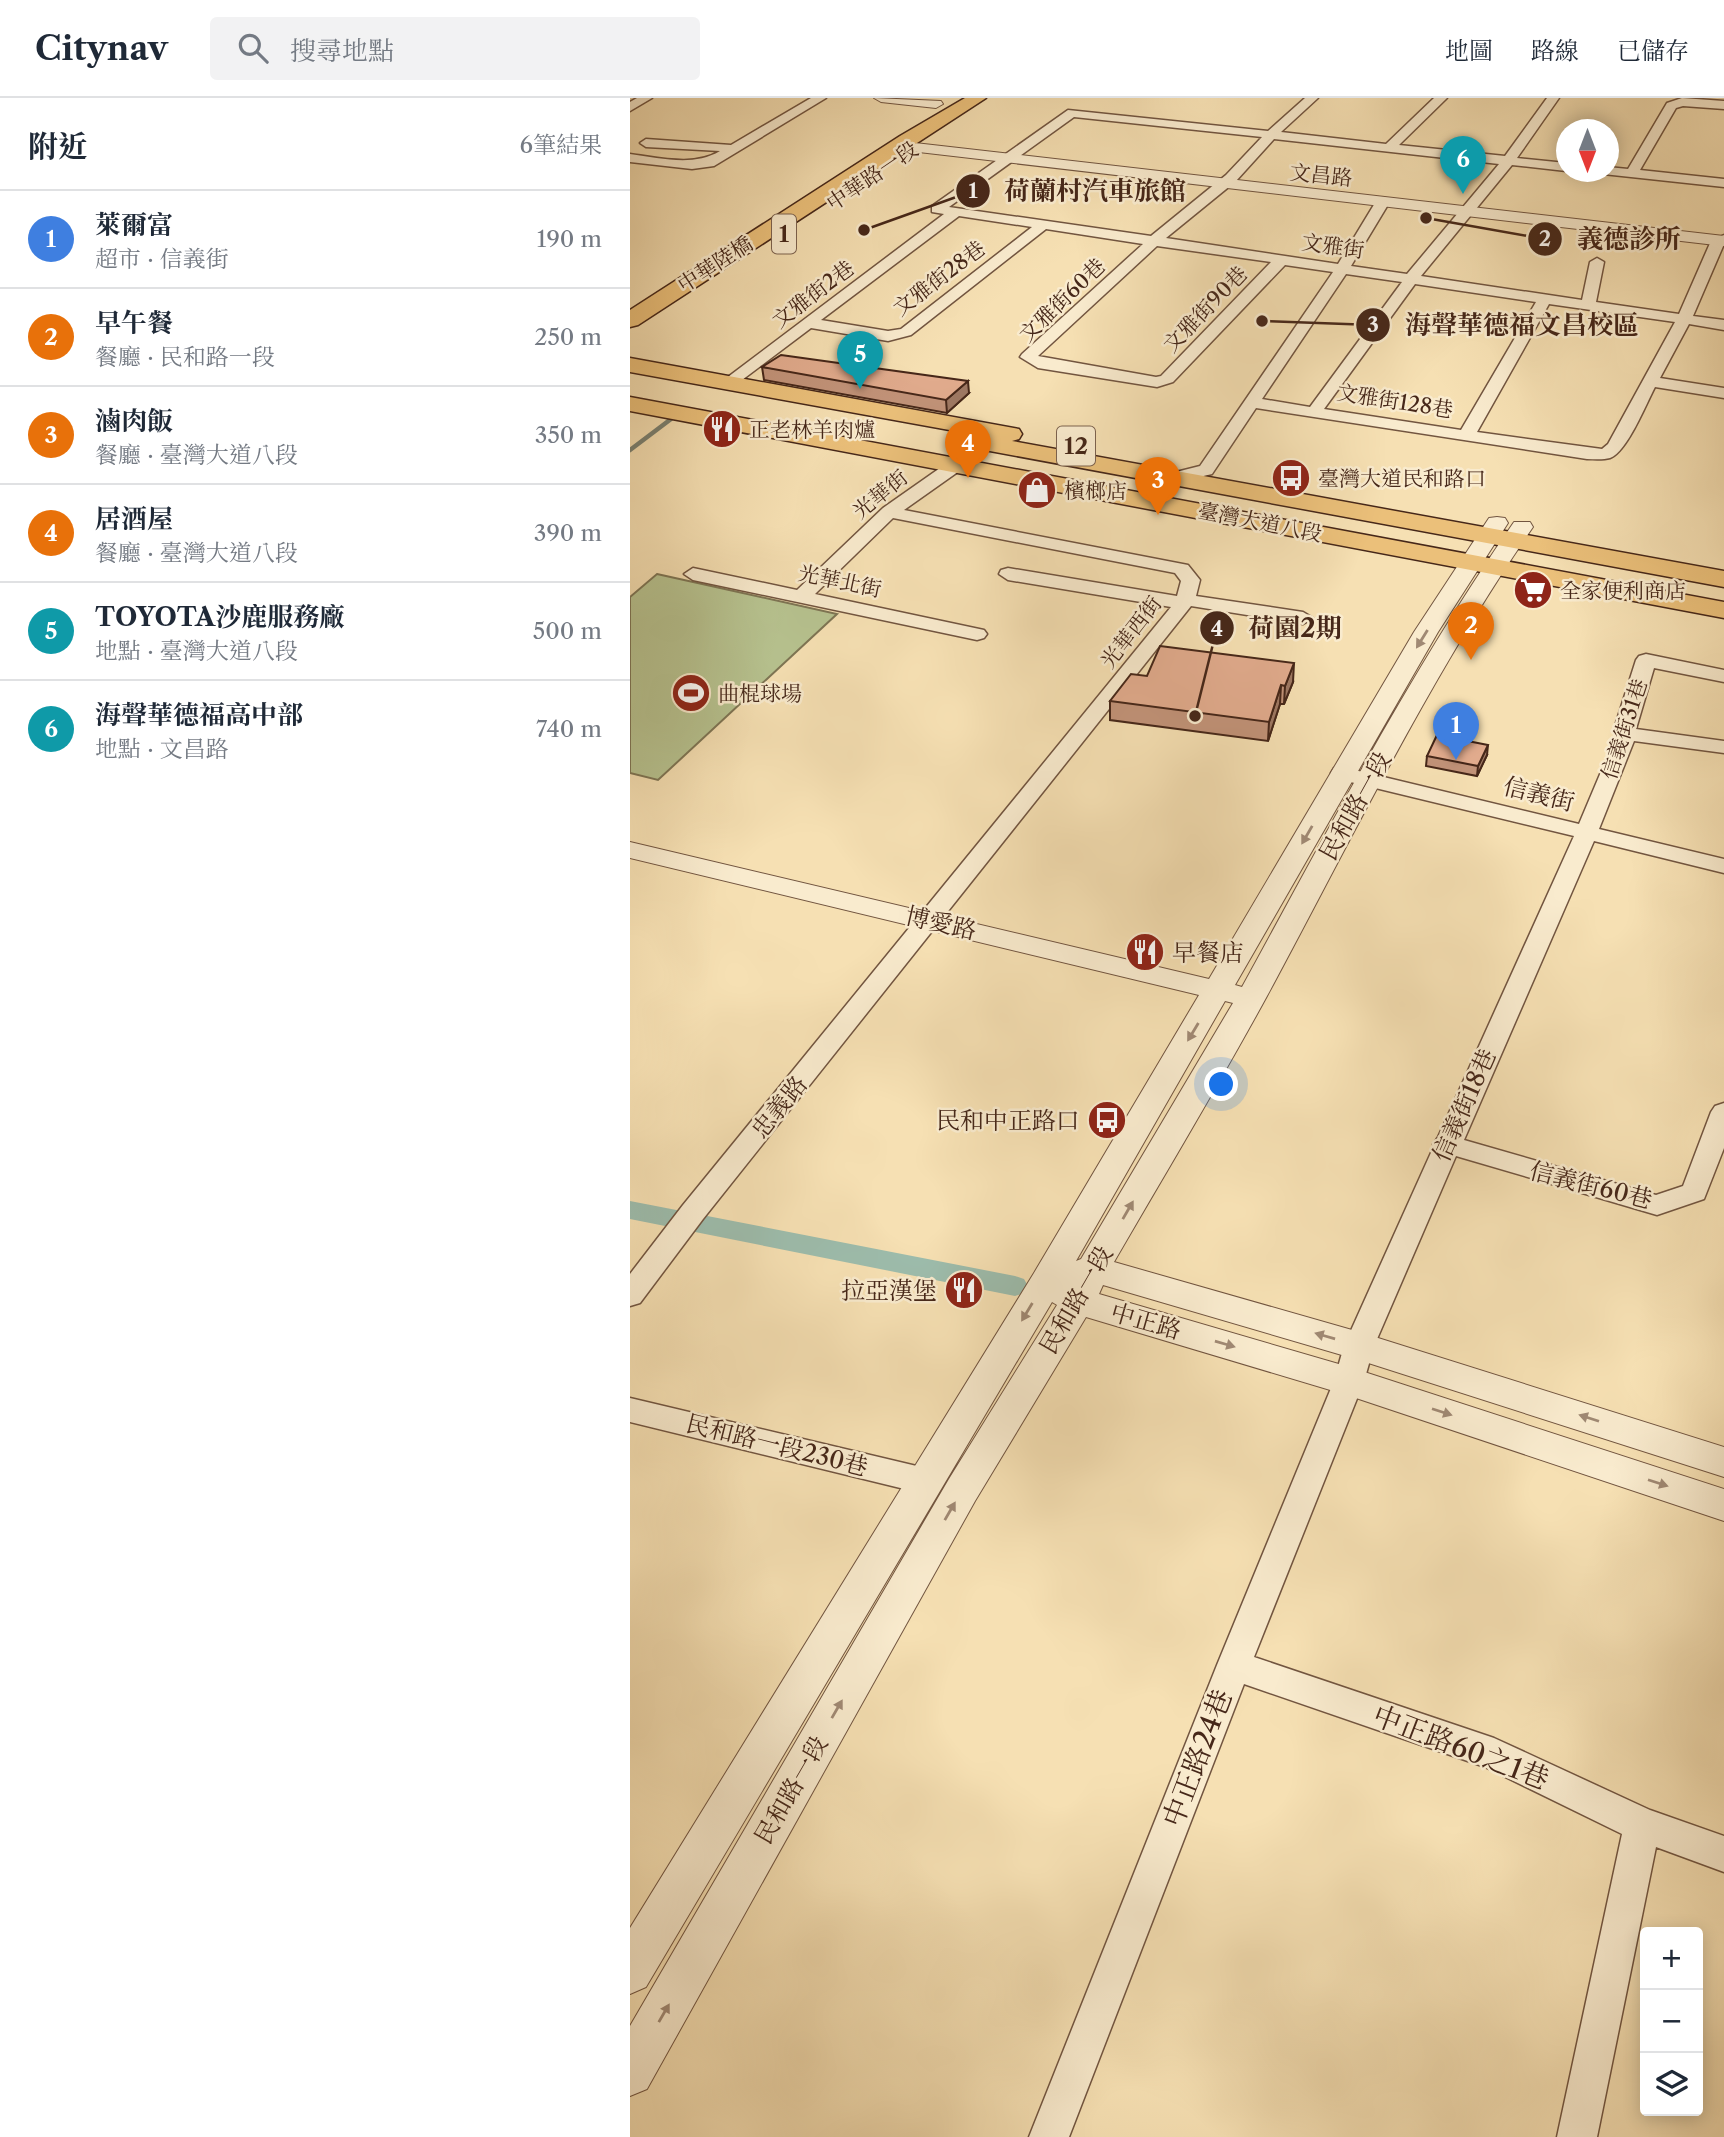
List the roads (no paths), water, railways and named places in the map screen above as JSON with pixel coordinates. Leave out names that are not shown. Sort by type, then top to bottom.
[{"type":"main road","name":"中華路一段","points":[[630,336],[924,139],[977,98]]},
{"type":"main road","name":"中華路一段","points":[[863,161],[907,123],[941,101]]},
{"type":"main road","name":"中華路一段","points":[[885,131],[907,123]]},
{"type":"main road","name":"中華路一段","points":[[863,161],[924,139]]},
{"type":"main road","name":"中華陸橋","points":[[630,304],[863,161]]},
{"type":"main road","name":"中華陸橋","points":[[630,320],[863,161]]},
{"type":"main road","name":"臺灣大道八段","points":[[630,366],[728,383],[974,448]]},
{"type":"main road","name":"臺灣大道八段","points":[[630,378],[974,448],[1497,545],[1724,579]]},
{"type":"main road","name":"臺灣大道八段","points":[[630,391],[1174,478],[1724,594]]},
{"type":"main road","name":"臺灣大道八段","points":[[630,404],[974,448],[1206,470],[1497,545],[1724,610]]},
{"type":"main road","name":"臺灣大道八段","points":[[1497,545],[1724,564]]},
{"type":"street","points":[[630,107],[646,98]]},
{"type":"street","points":[[630,158],[692,165],[709,163],[820,98]]},
{"type":"street","points":[[881,98],[941,101]]},
{"type":"street","points":[[1154,241],[1227,181],[1272,134],[1312,98]]},
{"type":"street","points":[[1390,147],[1441,98]]},
{"type":"street","points":[[1411,279],[1509,160],[1553,98]]},
{"type":"street","points":[[1632,173],[1671,106],[1682,102],[1724,104]]},
{"type":"street","points":[[1095,116],[1110,104]]},
{"type":"street","points":[[1011,156],[1072,113],[1556,166]]},
{"type":"street","name":"文昌路","points":[[924,139],[1011,156],[1723,239]]},
{"type":"street","points":[[630,142],[734,149]]},
{"type":"street","name":"文雅街","points":[[1011,156],[937,209],[1724,325]]},
{"type":"street","points":[[1619,172],[1724,183]]},
{"type":"street","name":"文昌路","points":[[1227,181],[1382,203],[1467,210]]},
{"type":"street","points":[[1174,478],[1206,470],[1342,269],[1382,203]]},
{"type":"street","name":"文雅街2巷","points":[[728,383],[956,212]]},
{"type":"street","name":"文雅街28巷","points":[[810,323],[888,336],[906,332],[1043,225]]},
{"type":"street","points":[[1723,239],[1652,382],[1724,393]]},
{"type":"street","name":"文雅街60巷","points":[[1154,241],[1028,357],[1038,363],[1157,382]]},
{"type":"street","name":"文雅街90巷","points":[[1157,382],[1167,379],[1281,260]]},
{"type":"street","points":[[1588,305],[1597,262]]},
{"type":"street","name":"文雅街128巷","points":[[1411,279],[1314,412],[1587,454],[1606,454],[1615,447],[1652,382]]},
{"type":"street","points":[[1466,436],[1545,299]]},
{"type":"street","points":[[1253,403],[1314,412]]},
{"type":"street","name":"光華街","points":[[801,597],[889,512],[974,448]]},
{"type":"street","name":"光華西街","points":[[889,512],[1181,569],[1191,580],[1185,602],[931,920]]},
{"type":"street","name":"民和路一段","points":[[630,1971],[1046,1282],[1218,991],[1355,776],[1497,545]]},
{"type":"street","name":"光華北街","points":[[693,574],[977,634]]},
{"type":"street","points":[[1008,574],[1303,618]]},
{"type":"street","name":"信義街31巷","points":[[1586,832],[1626,734],[1625,726],[1646,660],[1724,676]]},
{"type":"street","points":[[1626,734],[1724,747]]},
{"type":"street","name":"民和路一段","points":[[630,2072],[962,1490],[1086,1285],[1251,998],[1355,776]]},
{"type":"street","name":"信義街","points":[[1355,776],[1724,866]]},
{"type":"street","name":"信義街18巷","points":[[1349,1381],[1359,1346],[1446,1144],[1586,832]]},
{"type":"street","name":"博愛路","points":[[630,850],[1251,998]]},
{"type":"street","name":"忠義路","points":[[630,1295],[693,1212],[931,920]]},
{"type":"street","name":"信義街60巷","points":[[1446,1144],[1657,1205],[1695,1192],[1724,1112]]},
{"type":"street","name":"中正路","points":[[1046,1282],[1086,1285],[1359,1346],[1724,1462]]},
{"type":"street","name":"中正路","points":[[1086,1285],[1349,1381],[1724,1505]]},
{"type":"street","name":"中正路24巷","points":[[1049,2137],[1234,1665],[1349,1381]]},
{"type":"street","name":"民和路一段230巷","points":[[630,1410],[925,1481]]},
{"type":"street","name":"中正路60之1巷","points":[[1234,1665],[1494,1754],[1642,1825],[1724,1854]]},
{"type":"street","points":[[1577,2137],[1642,1825]]},
{"type":"waterway","points":[[630,450],[671,419]]},
{"type":"waterway","points":[[630,1210],[1015,1286]]},
{"type":"place","name":"海聲華德福高中部","points":[[1463,194]]},
{"type":"place","name":"義德診所","points":[[1426,218]]},
{"type":"place","name":"荷蘭村汽車旅館","points":[[864,230]]},
{"type":"place","name":"海聲華德福文昌校區","points":[[1262,321]]},
{"type":"place","name":"TOYOTA沙鹿服務廠","points":[[860,389]]},
{"type":"place","name":"正老林羊肉爐","points":[[722,429]]},
{"type":"place","name":"居酒屋","points":[[968,478]]},
{"type":"place","name":"臺灣大道民和路口","points":[[1291,478]]},
{"type":"place","name":"檳榔店","points":[[1037,490]]},
{"type":"place","name":"滷肉飯","points":[[1158,515]]},
{"type":"place","name":"全家便利商店","points":[[1533,590]]},
{"type":"place","name":"早午餐","points":[[1471,660]]},
{"type":"place","name":"曲棍球場","points":[[691,693]]},
{"type":"place","name":"荷園2期","points":[[1195,716]]},
{"type":"place","name":"萊爾富","points":[[1456,760]]},
{"type":"place","name":"早餐店","points":[[1145,952]]},
{"type":"place","name":"民和中正路口","points":[[1107,1120]]},
{"type":"place","name":"拉亞漢堡","points":[[964,1290]]}]
